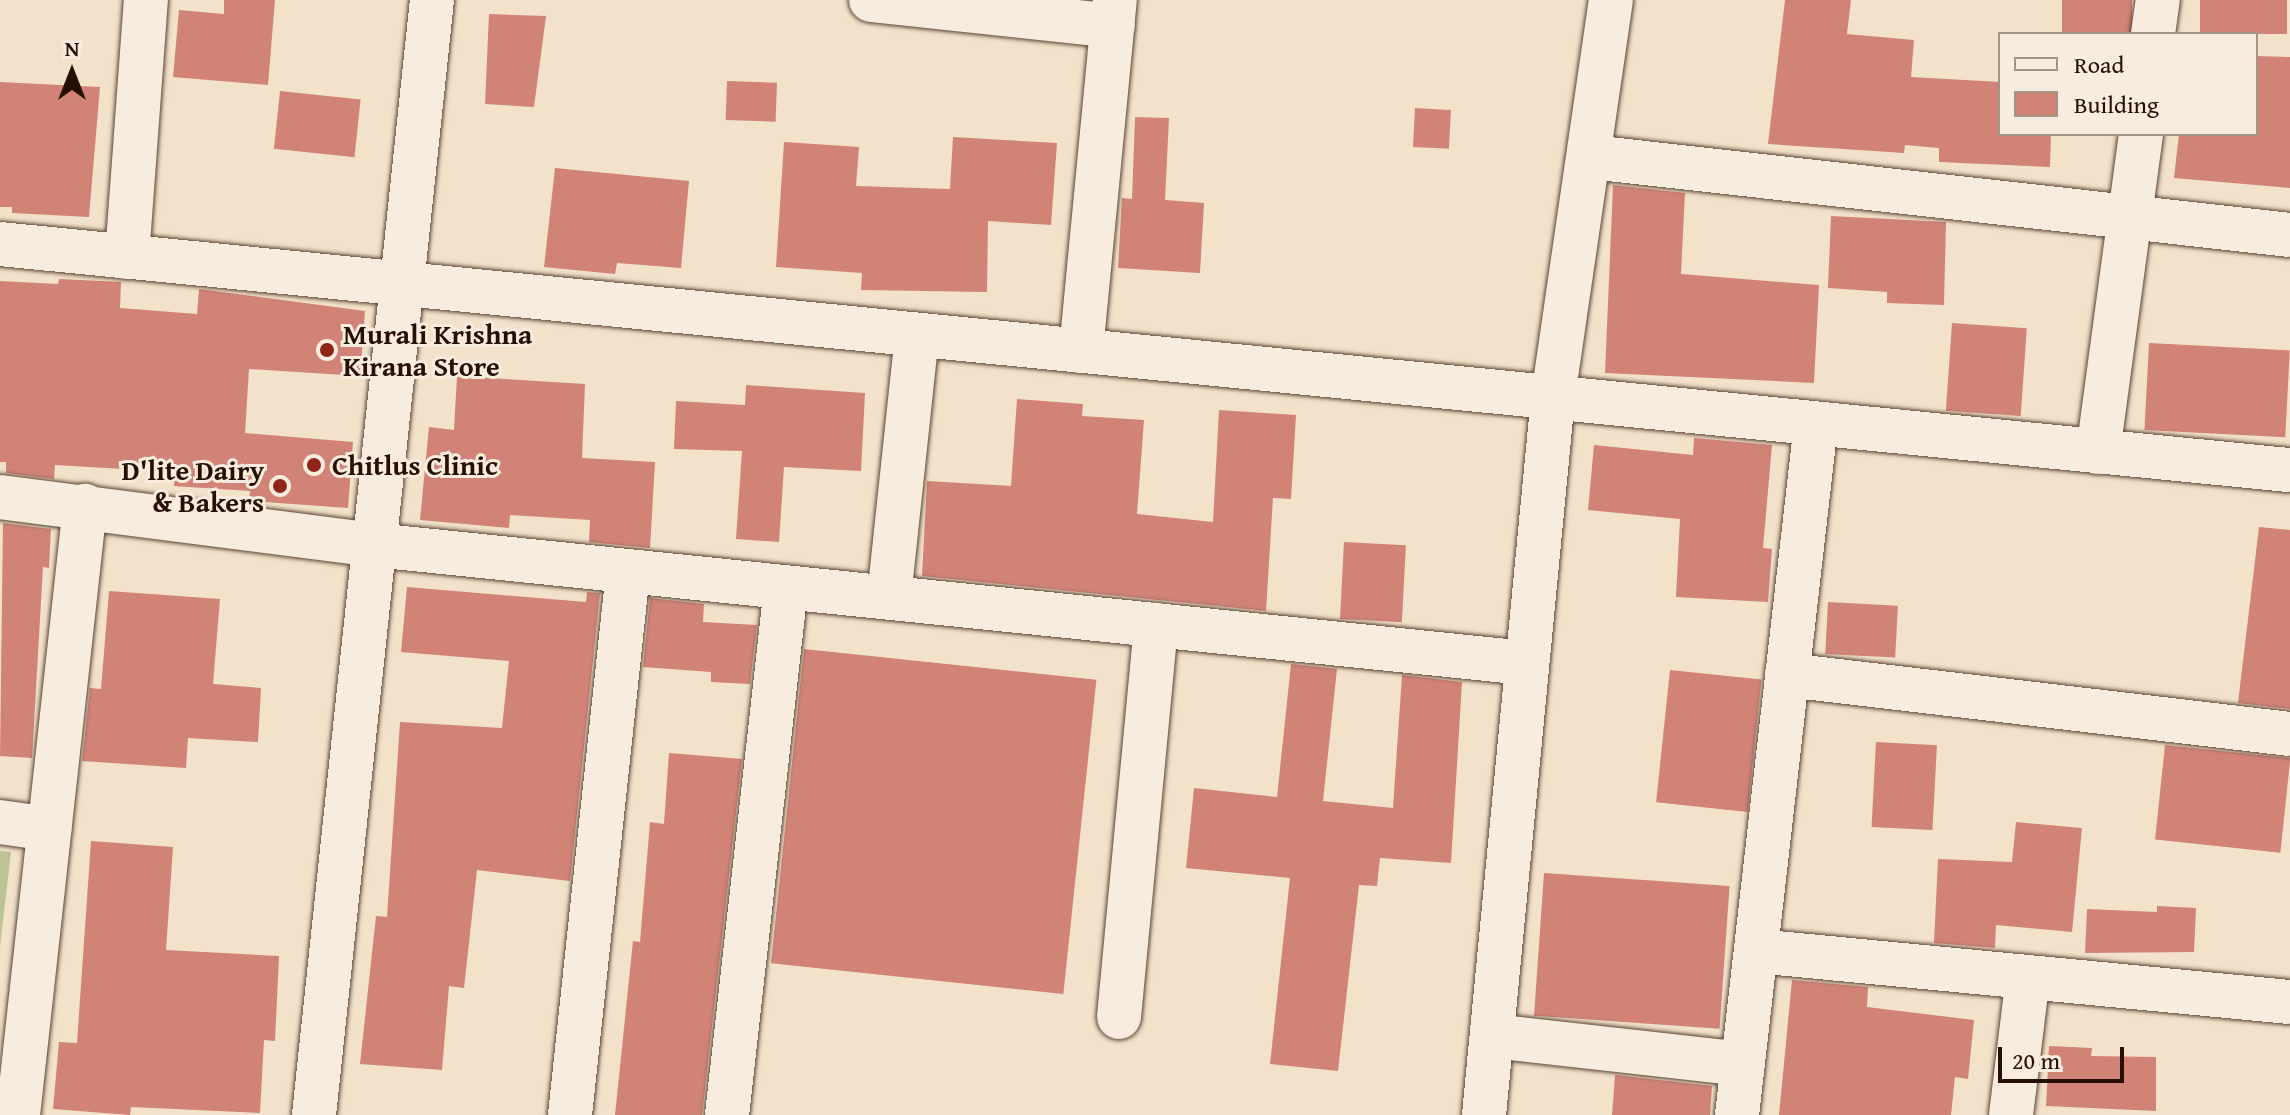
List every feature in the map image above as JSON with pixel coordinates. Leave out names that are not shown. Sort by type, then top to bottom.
[{"type":"street","points":[[127,257],[146,0]]},
{"type":"street","points":[[314,1115],[432,0]]},
{"type":"street","points":[[871,0],[1114,13],[1081,351]]},
{"type":"street","points":[[1484,1115],[1553,397],[1591,157],[1611,0]]},
{"type":"street","points":[[2153,32],[2158,0]]},
{"type":"street","points":[[2098,452],[2141,136]]},
{"type":"street","points":[[1591,157],[2290,235]]},
{"type":"street","points":[[0,244],[2290,470]]},
{"type":"street","points":[[889,597],[917,335]]},
{"type":"street","points":[[1737,1115],[1816,424]]},
{"type":"street","points":[[0,497],[374,545],[1526,663]]},
{"type":"street","points":[[18,1115],[85,506]]},
{"type":"street","points":[[570,1115],[628,571]]},
{"type":"street","points":[[727,1115],[786,587]]},
{"type":"street","points":[[1119,1017],[1156,625]]},
{"type":"street","points":[[1787,675],[2290,734]]},
{"type":"street","points":[[0,822],[50,829]]},
{"type":"street","points":[[1756,951],[2290,1002]]},
{"type":"street","points":[[2011,1115],[2028,977]]},
{"type":"street","points":[[1493,1036],[1742,1064]]},
{"type":"green space","points":[[0,851],[11,852],[0,947]]},
{"type":"building","points":[[224,0],[275,0],[268,85],[173,77],[179,10],[224,14]]},
{"type":"building","points":[[1785,0],[1851,0],[1847,34],[1914,40],[1911,77],[1998,82],[1998,136],[2051,136],[2050,167],[1939,162],[1939,148],[1905,145],[1904,153],[1768,144]]},
{"type":"building","points":[[2062,0],[2132,0],[2132,32],[2062,32]]},
{"type":"building","points":[[2200,0],[2287,0],[2287,34],[2200,32]]},
{"type":"building","points":[[489,14],[546,16],[534,107],[485,104]]},
{"type":"building","points":[[2258,56],[2290,57],[2290,188],[2174,178],[2179,136],[2258,136]]},
{"type":"building","points":[[727,81],[777,83],[776,122],[726,120]]},
{"type":"building","points":[[0,82],[100,87],[89,217],[12,213],[12,207],[0,207]]},
{"type":"building","points":[[280,91],[361,99],[354,157],[274,149]]},
{"type":"building","points":[[1415,108],[1451,110],[1449,149],[1413,147]]},
{"type":"building","points":[[1135,117],[1169,118],[1165,200],[1204,203],[1200,273],[1118,268],[1122,198],[1132,199]]},
{"type":"building","points":[[953,137],[1057,143],[1051,225],[988,221],[987,292],[861,290],[862,273],[776,267],[784,142],[859,147],[856,186],[950,189]]},
{"type":"building","points":[[555,168],[689,181],[681,268],[617,263],[615,274],[544,267]]},
{"type":"building","points":[[1613,185],[1685,193],[1681,274],[1819,285],[1814,383],[1605,373]]},
{"type":"building","points":[[1831,216],[1946,222],[1944,305],[1887,303],[1887,292],[1828,288]]},
{"type":"building","points":[[59,279],[121,282],[120,308],[197,314],[199,289],[365,311],[360,376],[249,369],[245,433],[353,442],[348,508],[249,501],[250,491],[174,486],[175,472],[55,465],[54,479],[6,473],[6,462],[0,462],[0,281],[58,284]]},
{"type":"building","points":[[1952,323],[2027,328],[2021,416],[1946,411]]},
{"type":"building","points":[[2149,343],[2290,350],[2285,437],[2144,430]]},
{"type":"building","points":[[457,376],[585,384],[582,458],[655,462],[650,548],[589,542],[590,520],[510,515],[509,528],[420,520],[429,427],[454,430]]},
{"type":"building","points":[[746,385],[865,393],[861,471],[784,467],[779,542],[736,539],[742,451],[674,449],[676,401],[745,405]]},
{"type":"building","points":[[1017,399],[1083,404],[1082,416],[1144,420],[1137,514],[1213,522],[1219,410],[1296,415],[1291,499],[1273,498],[1266,611],[922,576],[927,481],[1011,486]]},
{"type":"building","points":[[1694,438],[1772,445],[1763,548],[1772,549],[1768,602],[1676,597],[1680,519],[1588,510],[1594,445],[1693,455]]},
{"type":"building","points":[[3,523],[51,529],[49,568],[43,567],[32,758],[0,756]]},
{"type":"building","points":[[2259,527],[2290,530],[2290,709],[2238,703]]},
{"type":"building","points":[[1344,542],[1406,545],[1402,622],[1340,619]]},
{"type":"building","points":[[407,587],[586,602],[587,592],[600,593],[570,881],[477,870],[464,988],[449,986],[442,1070],[360,1064],[376,916],[387,917],[400,722],[502,728],[509,661],[401,652]]},
{"type":"building","points":[[109,591],[220,599],[213,684],[261,688],[258,742],[188,738],[186,768],[82,761],[90,688],[101,689]]},
{"type":"building","points":[[650,598],[704,604],[703,622],[757,625],[750,684],[711,682],[711,672],[643,667]]},
{"type":"building","points":[[1828,602],[1898,606],[1895,658],[1825,654]]},
{"type":"building","points":[[804,649],[1096,680],[1063,994],[771,963]]},
{"type":"building","points":[[1291,664],[1337,669],[1323,801],[1393,808],[1402,675],[1462,682],[1451,863],[1380,858],[1377,886],[1359,885],[1338,1071],[1270,1064],[1290,878],[1186,868],[1194,788],[1277,797]]},
{"type":"building","points":[[1670,670],[1761,680],[1748,812],[1656,802]]},
{"type":"building","points":[[1876,742],[1937,745],[1932,830],[1872,827]]},
{"type":"building","points":[[2165,745],[2290,758],[2280,853],[2155,839]]},
{"type":"building","points":[[669,753],[742,759],[702,1115],[615,1115],[633,941],[640,942],[650,822],[664,824]]},
{"type":"building","points":[[2016,822],[2082,828],[2072,932],[1996,925],[1995,948],[1934,943],[1938,859],[2012,862]]},
{"type":"building","points":[[91,841],[173,847],[166,950],[279,956],[275,1041],[264,1040],[260,1113],[131,1107],[130,1115],[53,1109],[59,1042],[77,1043]]},
{"type":"building","points":[[1544,873],[1730,886],[1720,1029],[1534,1016]]},
{"type":"building","points":[[2157,906],[2196,908],[2194,952],[2085,953],[2087,909],[2157,912]]},
{"type":"building","points":[[1792,980],[1868,987],[1867,1007],[1974,1020],[1968,1079],[1955,1077],[1951,1115],[1779,1115]]},
{"type":"building","points":[[2049,1046],[2092,1048],[2091,1056],[2156,1057],[2156,1111],[2046,1106]]},
{"type":"building","points":[[1615,1075],[1712,1086],[1710,1115],[1612,1115]]},
{"type":"place","name":"Murali Krishna Kirana Store","points":[[327,350]]},
{"type":"place","name":"Chitlus Clinic","points":[[314,465]]},
{"type":"place","name":"D'lite Dairy & Bakers","points":[[280,486]]}]
